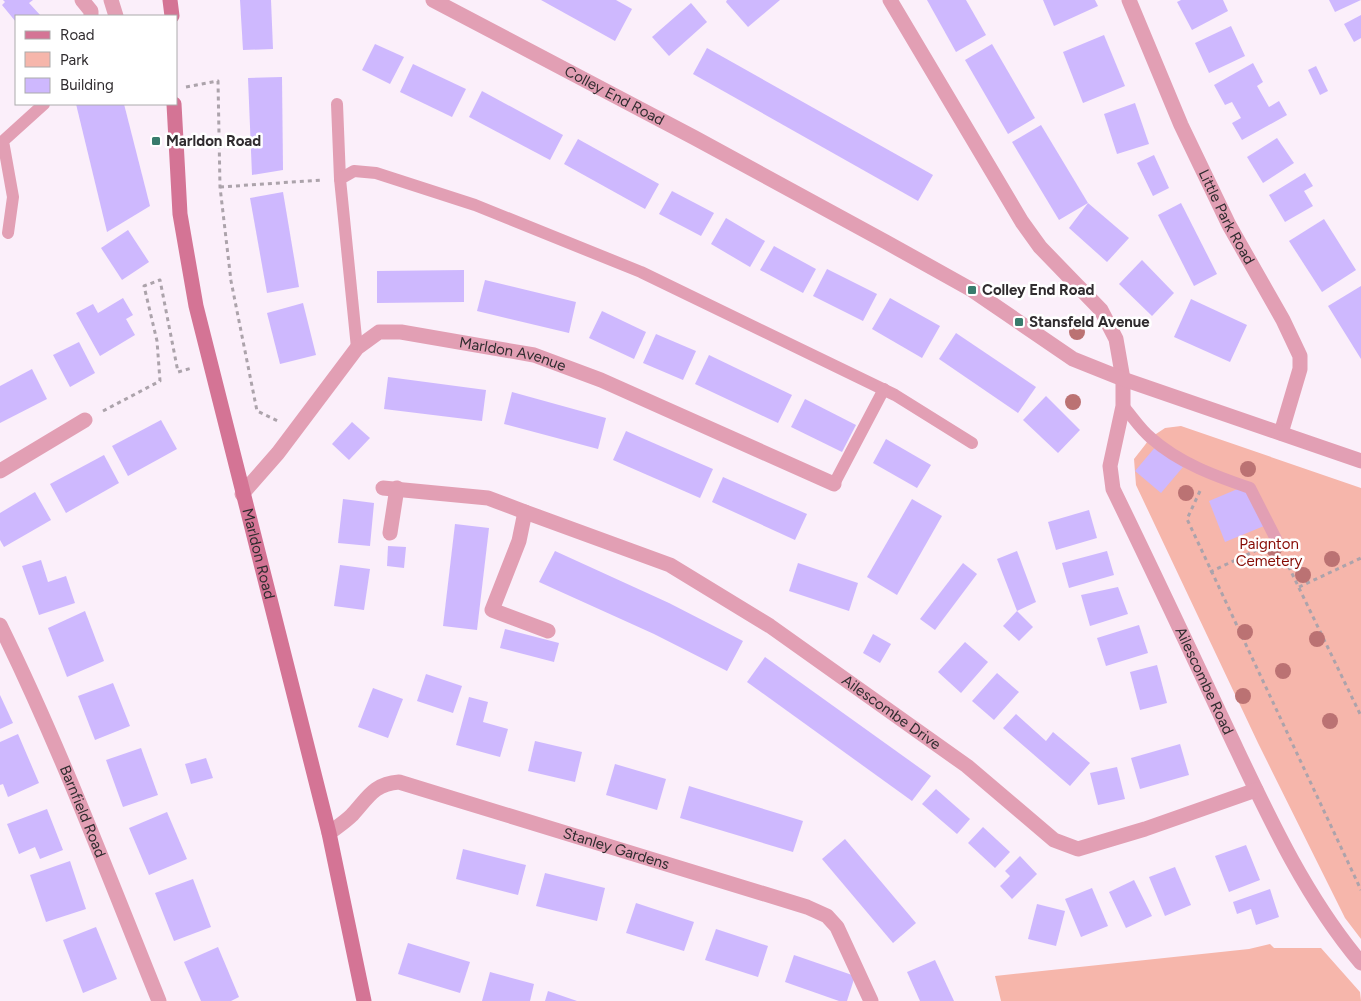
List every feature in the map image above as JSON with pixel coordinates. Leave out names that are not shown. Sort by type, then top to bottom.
[{"type":"main road","points":[[170,0],[172,15]]},
{"type":"main road","name":"Marldon Road","points":[[174,105],[176,162],[186,259],[242,494],[330,833],[364,1001]]},
{"type":"street","points":[[82,0],[91,11],[91,15]]},
{"type":"street","points":[[111,0],[116,15]]},
{"type":"street","name":"Colley End Road","points":[[433,0],[696,138],[972,290],[1073,359],[1123,379],[1361,462]]},
{"type":"street","points":[[890,0],[1022,222],[1040,246],[1101,310],[1116,339],[1123,379]]},
{"type":"street","name":"Little Park Road","points":[[1129,0],[1181,125],[1229,225],[1283,320],[1300,356],[1300,369],[1281,434]]},
{"type":"street","name":"Marldon Avenue","points":[[242,494],[278,453],[357,348],[380,332],[401,332],[534,356],[601,380],[834,484]]},
{"type":"street","name":"Ailescombe Road","points":[[1123,379],[1123,406],[1110,466],[1113,489],[1256,790],[1302,879],[1339,937],[1361,962]]},
{"type":"street","points":[[0,471],[85,420]]},
{"type":"street","name":"Ailescombe Drive","points":[[390,533],[390,488],[488,498],[670,565],[770,626],[967,766],[1054,840],[1078,849],[1145,830],[1256,790]]},
{"type":"street","points":[[525,512],[519,541],[492,610],[548,631]]},
{"type":"street","name":"Barnfield Road","points":[[0,625],[20,666],[80,806],[159,1001]]},
{"type":"street","name":"Stanley Gardens","points":[[330,833],[351,817],[369,794],[384,783],[399,782],[807,907],[827,916],[837,927],[871,1001]]},
{"type":"lane","points":[[337,104],[340,178],[357,348]]},
{"type":"lane","points":[[8,233],[13,197],[2,142],[43,105]]},
{"type":"lane","points":[[340,178],[354,171],[376,173],[475,205],[640,272],[884,389],[972,443]]},
{"type":"lane","points":[[834,484],[884,389]]},
{"type":"lane","points":[[1123,406],[1150,438],[1208,474],[1250,488],[1276,541]]},
{"type":"path","points":[[185,88],[218,81],[220,187],[231,281],[257,411],[295,428]]},
{"type":"path","points":[[220,187],[340,178]]},
{"type":"path","points":[[85,420],[160,381],[157,341],[144,286],[160,280],[178,372],[198,367]]},
{"type":"path","points":[[1208,474],[1187,519],[1210,572],[1361,890]]},
{"type":"path","points":[[1210,572],[1276,541],[1361,716]]},
{"type":"path","points":[[1299,587],[1361,558]]},
{"type":"green space","name":"Paignton Cemetery","points":[[1181,426],[1361,488],[1361,939],[1345,918],[1258,743],[1136,485],[1134,459],[1150,438],[1165,428]]},
{"type":"green space","points":[[1270,944],[1274,948],[1321,948],[1360,992],[1361,1001],[1001,1001],[995,976],[1249,949]]},
{"type":"building","points":[[3,0],[33,0],[29,3],[40,15],[15,15],[15,21],[2,5],[5,2]]},
{"type":"building","points":[[240,0],[271,0],[273,49],[243,50]]},
{"type":"building","points":[[541,0],[616,0],[632,9],[615,41]]},
{"type":"building","points":[[727,0],[780,0],[748,27],[726,2]]},
{"type":"building","points":[[927,0],[966,0],[986,35],[956,52]]},
{"type":"building","points":[[1043,0],[1095,0],[1098,6],[1054,26]]},
{"type":"building","points":[[1181,0],[1223,0],[1228,11],[1192,30],[1177,2]]},
{"type":"building","points":[[1329,0],[1361,0],[1335,12]]},
{"type":"building","points":[[691,3],[707,22],[669,56],[652,37]]},
{"type":"building","points":[[1361,15],[1361,38],[1354,42],[1344,24]]},
{"type":"building","points":[[1231,26],[1245,56],[1209,73],[1195,43]]},
{"type":"building","points":[[1104,35],[1125,86],[1083,103],[1063,52]]},
{"type":"building","points":[[375,44],[404,57],[390,84],[362,70]]},
{"type":"building","points":[[992,44],[1035,118],[1008,134],[965,60]]},
{"type":"building","points":[[707,48],[933,175],[918,201],[693,74]]},
{"type":"building","points":[[1253,63],[1263,82],[1257,86],[1269,107],[1279,101],[1287,115],[1242,140],[1232,123],[1241,118],[1232,102],[1225,105],[1214,85]]},
{"type":"building","points":[[413,64],[466,89],[452,117],[400,92]]},
{"type":"building","points":[[1316,66],[1328,91],[1320,95],[1308,70]]},
{"type":"building","points":[[282,77],[283,170],[252,175],[248,78]]},
{"type":"building","points":[[482,91],[563,135],[550,160],[469,117]]},
{"type":"building","points":[[1135,103],[1149,144],[1117,154],[1104,114]]},
{"type":"building","points":[[76,105],[124,105],[150,206],[107,232]]},
{"type":"building","points":[[1041,125],[1088,203],[1059,220],[1012,142]]},
{"type":"building","points":[[1277,138],[1294,163],[1263,183],[1247,157]]},
{"type":"building","points":[[578,139],[659,184],[645,209],[564,164]]},
{"type":"building","points":[[1154,155],[1169,188],[1153,196],[1137,163]]},
{"type":"building","points":[[1305,173],[1313,186],[1304,191],[1313,206],[1285,222],[1269,195]]},
{"type":"building","points":[[672,191],[714,213],[701,236],[659,214]]},
{"type":"building","points":[[283,192],[299,287],[267,293],[250,198]]},
{"type":"building","points":[[1088,203],[1129,238],[1107,262],[1069,228]]},
{"type":"building","points":[[1181,203],[1217,274],[1194,286],[1158,215]]},
{"type":"building","points":[[726,218],[765,241],[750,267],[711,244]]},
{"type":"building","points":[[1324,219],[1356,270],[1322,292],[1289,241]]},
{"type":"building","points":[[128,230],[149,262],[122,280],[101,248]]},
{"type":"building","points":[[774,246],[816,269],[803,293],[760,270]]},
{"type":"building","points":[[1142,260],[1174,293],[1152,316],[1119,284]]},
{"type":"building","points":[[827,269],[877,294],[863,321],[813,296]]},
{"type":"building","points":[[464,270],[464,302],[377,303],[377,271]]},
{"type":"building","points":[[485,280],[576,302],[569,333],[477,311]]},
{"type":"building","points":[[1361,286],[1361,359],[1328,306]]},
{"type":"building","points":[[123,298],[133,315],[126,319],[135,335],[100,356],[76,313],[93,304],[98,313]]},
{"type":"building","points":[[890,298],[940,326],[922,358],[872,329]]},
{"type":"building","points":[[1191,299],[1247,325],[1230,362],[1174,337]]},
{"type":"building","points":[[303,303],[316,355],[280,364],[267,313]]},
{"type":"building","points":[[602,311],[646,332],[634,359],[589,338]]},
{"type":"building","points":[[956,333],[1036,387],[1018,413],[939,359]]},
{"type":"building","points":[[656,334],[696,351],[683,380],[643,363]]},
{"type":"building","points":[[79,342],[95,373],[70,387],[53,355]]},
{"type":"building","points":[[709,355],[792,395],[778,423],[695,384]]},
{"type":"building","points":[[32,369],[47,399],[0,423],[0,386]]},
{"type":"building","points":[[388,377],[486,390],[482,421],[384,409]]},
{"type":"building","points":[[512,392],[606,418],[598,449],[504,424]]},
{"type":"building","points":[[1046,396],[1080,430],[1058,453],[1023,420]]},
{"type":"building","points":[[805,399],[856,425],[842,452],[791,427]]},
{"type":"building","points":[[161,420],[177,449],[128,476],[112,446]]},
{"type":"building","points":[[352,422],[370,438],[349,460],[332,444]]},
{"type":"building","points":[[626,431],[713,469],[700,498],[613,460]]},
{"type":"building","points":[[886,439],[931,465],[917,488],[873,463]]},
{"type":"building","points":[[1157,445],[1183,467],[1161,493],[1135,471]]},
{"type":"building","points":[[104,455],[119,483],[66,513],[50,484]]},
{"type":"building","points":[[723,477],[807,514],[795,540],[712,502]]},
{"type":"building","points":[[1247,485],[1264,526],[1225,542],[1209,501]]},
{"type":"building","points":[[35,492],[51,520],[4,547],[0,540],[0,513]]},
{"type":"building","points":[[343,499],[374,503],[370,546],[338,543]]},
{"type":"building","points":[[912,499],[942,516],[897,595],[867,577]]},
{"type":"building","points":[[1089,510],[1097,538],[1056,550],[1048,522]]},
{"type":"building","points":[[455,524],[489,528],[477,630],[443,626]]},
{"type":"building","points":[[388,546],[406,547],[404,568],[387,566]]},
{"type":"building","points":[[555,551],[669,603],[743,641],[727,671],[654,634],[539,582]]},
{"type":"building","points":[[1017,551],[1036,602],[1017,611],[997,559]]},
{"type":"building","points":[[1107,551],[1114,575],[1069,588],[1062,563]]},
{"type":"building","points":[[41,560],[48,582],[66,576],[75,603],[39,615],[22,566]]},
{"type":"building","points":[[798,563],[858,583],[849,611],[789,591]]},
{"type":"building","points":[[963,563],[977,574],[935,630],[920,619]]},
{"type":"building","points":[[340,565],[370,569],[364,610],[334,606]]},
{"type":"building","points":[[1118,587],[1128,614],[1090,626],[1081,595]]},
{"type":"building","points":[[85,611],[104,661],[67,677],[48,628]]},
{"type":"building","points":[[1017,611],[1033,627],[1019,641],[1003,626]]},
{"type":"building","points":[[1139,625],[1148,653],[1106,666],[1097,638]]},
{"type":"building","points":[[505,629],[559,643],[554,662],[500,648]]},
{"type":"building","points":[[873,634],[891,644],[880,663],[863,653]]},
{"type":"building","points":[[965,642],[988,662],[961,693],[938,672]]},
{"type":"building","points":[[765,657],[931,776],[912,801],[747,682]]},
{"type":"building","points":[[1157,665],[1167,703],[1140,710],[1130,672]]},
{"type":"building","points":[[997,673],[1019,692],[994,720],[972,701]]},
{"type":"building","points":[[426,674],[462,686],[453,713],[417,701]]},
{"type":"building","points":[[113,683],[130,726],[95,740],[78,696]]},
{"type":"building","points":[[373,688],[403,699],[388,738],[358,727]]},
{"type":"building","points":[[0,695],[13,723],[0,729]]},
{"type":"building","points":[[469,697],[488,702],[483,722],[508,729],[500,757],[456,745]]},
{"type":"building","points":[[1016,714],[1046,741],[1053,732],[1090,763],[1070,786],[1003,728]]},
{"type":"building","points":[[18,734],[39,783],[8,797],[3,784],[0,785],[0,742]]},
{"type":"building","points":[[535,741],[582,752],[575,782],[528,771]]},
{"type":"building","points":[[1180,744],[1189,775],[1140,789],[1131,758]]},
{"type":"building","points":[[141,748],[158,795],[123,807],[106,760]]},
{"type":"building","points":[[206,758],[213,778],[191,784],[185,764]]},
{"type":"building","points":[[615,764],[666,779],[657,810],[606,795]]},
{"type":"building","points":[[1117,767],[1125,799],[1098,805],[1090,773]]},
{"type":"building","points":[[689,786],[803,821],[793,852],[680,818]]},
{"type":"building","points":[[936,789],[970,819],[957,834],[922,804]]},
{"type":"building","points":[[47,809],[63,850],[40,859],[35,847],[19,854],[7,824]]},
{"type":"building","points":[[167,812],[187,859],[149,875],[129,828]]},
{"type":"building","points":[[983,827],[1010,852],[995,868],[968,843]]},
{"type":"building","points":[[845,839],[916,923],[893,943],[822,859]]},
{"type":"building","points":[[1246,845],[1260,880],[1229,892],[1215,856]]},
{"type":"building","points":[[463,849],[526,865],[518,895],[456,879]]},
{"type":"building","points":[[1020,856],[1037,874],[1012,899],[1000,886],[1010,876],[1005,871]]},
{"type":"building","points":[[70,861],[86,909],[46,922],[30,875]]},
{"type":"building","points":[[1175,867],[1191,905],[1165,916],[1149,877]]},
{"type":"building","points":[[545,873],[605,888],[597,921],[536,906]]},
{"type":"building","points":[[193,879],[211,927],[174,941],[155,893]]},
{"type":"building","points":[[1134,880],[1152,916],[1126,928],[1109,892]]},
{"type":"building","points":[[1092,888],[1108,926],[1081,937],[1065,899]]},
{"type":"building","points":[[1270,889],[1279,917],[1256,925],[1251,909],[1237,914],[1233,902]]},
{"type":"building","points":[[636,903],[694,922],[684,951],[626,933]]},
{"type":"building","points":[[1037,904],[1065,911],[1056,946],[1028,939]]},
{"type":"building","points":[[96,927],[117,979],[83,993],[63,940]]},
{"type":"building","points":[[716,929],[768,946],[758,977],[705,960]]},
{"type":"building","points":[[408,943],[470,962],[460,993],[398,974]]},
{"type":"building","points":[[218,947],[239,997],[231,1001],[201,1001],[184,962]]},
{"type":"building","points":[[794,955],[855,976],[847,1001],[839,1001],[785,982]]},
{"type":"building","points":[[935,960],[954,1001],[920,1001],[907,972]]},
{"type":"building","points":[[490,972],[534,984],[530,1001],[482,1001]]},
{"type":"building","points":[[548,991],[577,1001],[545,1001]]},
{"type":"place","name":"Marldon Road","points":[[156,141]]},
{"type":"place","name":"Colley End Road","points":[[972,290]]},
{"type":"place","name":"Stansfeld Avenue","points":[[1019,322]]}]
